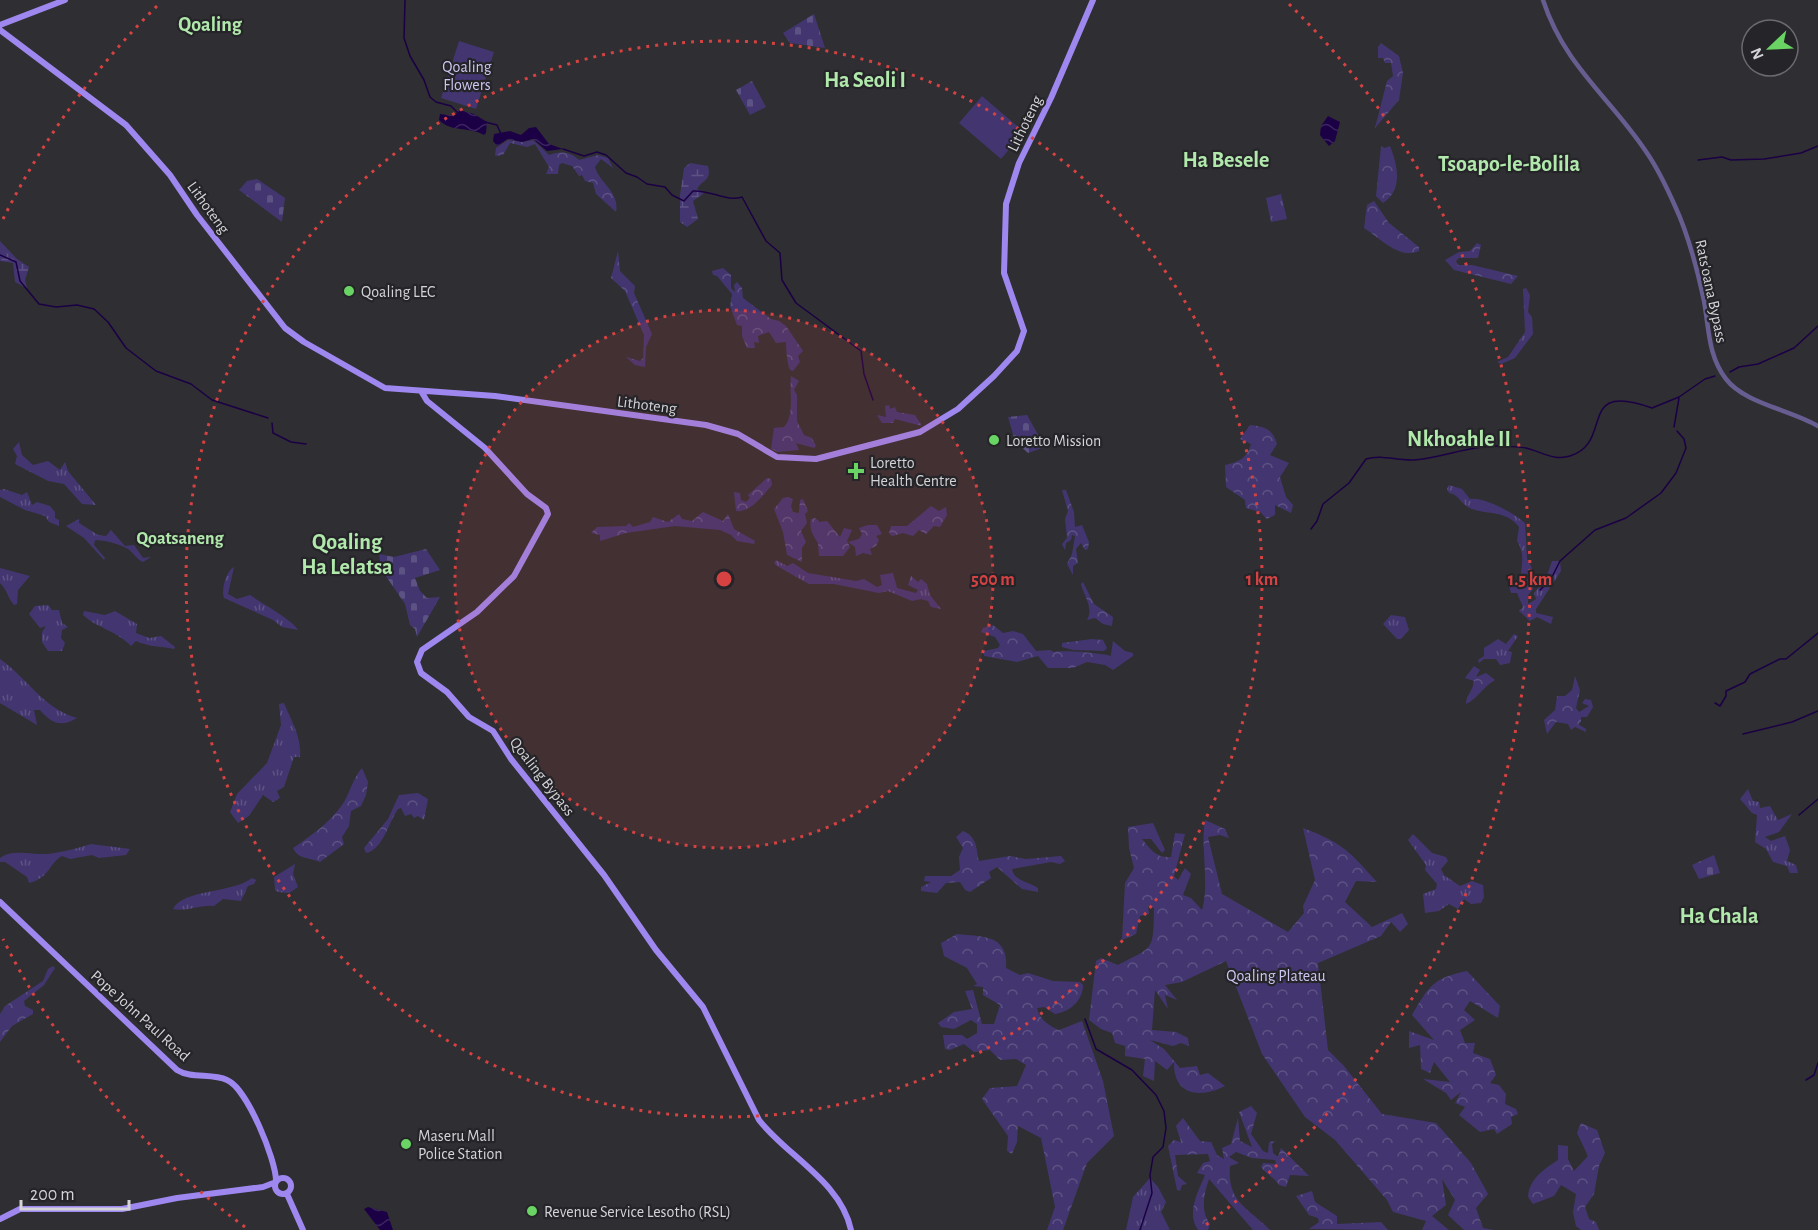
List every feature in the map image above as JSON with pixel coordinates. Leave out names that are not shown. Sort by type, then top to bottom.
[{"type":"main road","points":[[4,34],[6,29],[4,22],[65,0]]},
{"type":"main road","name":"Lithoteng","points":[[4,34],[126,125],[170,176],[196,215],[269,310],[294,335],[385,388],[495,396],[706,425],[738,434],[784,460],[816,459],[868,448],[902,439],[938,422],[987,384],[1020,345],[1024,326],[1004,273],[1006,204],[1022,157],[1051,98],[1093,0]]},
{"type":"main road","name":"Qoaling Bypass","points":[[421,391],[427,401],[495,459],[548,514],[514,576],[477,612],[422,650],[417,662],[419,670],[447,692],[469,717],[493,731],[511,759],[604,875],[656,950],[707,1014],[759,1120],[770,1134],[821,1181],[842,1207],[851,1230]]},
{"type":"main road","name":"Pope John Paul Road","points":[[0,902],[177,1070],[216,1076],[234,1085],[249,1106],[275,1168],[276,1182]]},
{"type":"main road","name":"Pope John Paul Road","points":[[275,1168],[285,1178]]},
{"type":"main road","points":[[0,1219],[20,1209],[122,1209],[177,1198],[263,1187],[285,1178],[292,1185],[287,1194]]},
{"type":"main road","points":[[276,1182],[277,1192],[295,1213]]},
{"type":"main road","points":[[263,1187],[287,1194]]},
{"type":"main road","points":[[287,1194],[303,1230]]},
{"type":"street","name":"Rats'oana Bypass","points":[[1543,0],[1553,28],[1568,55],[1647,153],[1674,204],[1693,249],[1708,338],[1720,370],[1730,384],[1745,395],[1818,426]]},
{"type":"green space","points":[[814,14],[825,48],[790,43],[783,33]]},
{"type":"green space","name":"Qoaling Flowers","points":[[459,41],[494,52],[476,109],[441,98]]},
{"type":"green space","points":[[1381,43],[1399,56],[1403,73],[1399,100],[1375,128],[1387,81],[1393,76],[1391,63],[1385,63],[1383,58],[1378,58],[1378,47]]},
{"type":"green space","points":[[752,81],[766,107],[750,115],[736,90]]},
{"type":"green space","points":[[982,96],[1024,132],[1001,159],[959,123]]},
{"type":"green space","points":[[508,140],[523,142],[533,140],[549,155],[564,153],[579,160],[598,155],[608,158],[613,168],[601,159],[595,167],[615,199],[616,212],[596,194],[593,183],[585,181],[572,166],[562,163],[559,165],[558,174],[546,174],[549,167],[535,144],[527,147],[510,143],[503,155],[495,156],[496,148]]},
{"type":"green space","points":[[1381,146],[1385,148],[1390,146],[1397,169],[1394,191],[1383,203],[1376,196]]},
{"type":"green space","points":[[690,163],[708,166],[709,175],[697,189],[704,193],[693,201],[698,219],[687,227],[680,222],[680,195],[684,168]]},
{"type":"green space","points":[[257,179],[285,198],[282,222],[239,190],[247,181]]},
{"type":"green space","points":[[1281,194],[1287,219],[1271,222],[1266,198]]},
{"type":"green space","points":[[1374,201],[1389,223],[1419,247],[1419,251],[1404,253],[1383,242],[1364,228],[1367,205]]},
{"type":"green space","points":[[0,241],[17,259],[29,267],[25,280],[27,288],[15,282],[13,263],[0,261]]},
{"type":"green space","points":[[1477,243],[1481,245],[1478,258],[1459,258],[1456,261],[1458,265],[1472,265],[1518,276],[1511,284],[1454,270],[1445,260],[1459,252],[1470,251]]},
{"type":"green space","points":[[618,251],[620,271],[635,286],[634,293],[652,334],[646,347],[645,367],[635,365],[626,357],[640,361],[643,358],[644,335],[625,291],[611,278]]},
{"type":"green space","points":[[723,268],[731,275],[731,288],[735,292],[734,285],[737,282],[742,288],[743,298],[771,319],[786,326],[803,351],[798,356],[800,362],[793,371],[790,370],[788,364],[786,342],[776,343],[769,332],[758,336],[759,343],[754,342],[755,348],[747,348],[742,336],[742,326],[737,325],[730,306],[732,294],[717,276],[713,275],[712,271]]},
{"type":"green space","points":[[1526,288],[1530,295],[1528,312],[1532,317],[1533,334],[1515,358],[1501,364],[1497,362],[1508,357],[1525,332],[1523,289]]},
{"type":"green space","points":[[791,376],[799,381],[794,390],[797,395],[797,421],[804,435],[812,438],[816,446],[814,448],[796,443],[799,450],[778,452],[771,449],[774,428],[784,427],[789,416]]},
{"type":"green space","points":[[889,405],[890,409],[895,407],[897,412],[915,415],[922,426],[895,419],[893,423],[882,423],[877,415],[886,417],[885,406]]},
{"type":"green space","points":[[1027,415],[1045,447],[1028,453],[1015,441],[1008,417]]},
{"type":"green space","points":[[1250,425],[1270,431],[1277,444],[1270,455],[1289,463],[1280,477],[1286,497],[1293,505],[1291,513],[1275,505],[1275,515],[1267,519],[1260,512],[1246,508],[1245,500],[1226,487],[1225,465],[1238,461],[1247,453],[1251,444],[1240,439]]},
{"type":"green space","points":[[19,442],[22,455],[33,465],[48,461],[60,470],[65,462],[68,471],[96,505],[82,504],[64,484],[48,481],[15,464],[17,456],[13,449]]},
{"type":"green space","points":[[767,478],[771,479],[772,485],[761,498],[747,509],[736,511],[734,492],[740,493],[741,500],[746,502],[750,498],[748,495]]},
{"type":"green space","points":[[1449,485],[1462,489],[1470,499],[1491,503],[1525,523],[1527,559],[1532,568],[1529,575],[1533,589],[1528,595],[1528,604],[1536,599],[1534,593],[1546,578],[1552,561],[1560,561],[1561,571],[1536,609],[1536,613],[1553,617],[1551,624],[1537,617],[1530,621],[1519,611],[1523,607],[1517,593],[1511,593],[1509,586],[1520,582],[1522,566],[1520,546],[1517,541],[1519,527],[1503,515],[1478,511],[1469,507],[1449,493],[1447,489]]},
{"type":"green space","points":[[4,489],[22,495],[27,492],[32,505],[37,502],[50,506],[55,512],[55,518],[59,520],[59,526],[49,522],[45,516],[25,510],[0,497],[0,490]]},
{"type":"green space","points":[[1062,490],[1066,490],[1074,512],[1075,527],[1082,525],[1089,542],[1088,549],[1085,550],[1081,543],[1076,549],[1078,563],[1073,566],[1073,575],[1067,564],[1072,554],[1075,536],[1072,535],[1071,540],[1066,543],[1065,550],[1062,544],[1067,538],[1065,519],[1068,511]]},
{"type":"green space","points":[[783,498],[793,499],[791,506],[793,512],[799,513],[800,500],[803,499],[808,511],[805,514],[807,523],[801,531],[806,542],[802,548],[802,562],[787,555],[783,532],[774,509]]},
{"type":"green space","points":[[931,506],[939,511],[946,507],[947,515],[940,527],[934,526],[926,534],[919,530],[913,536],[903,533],[892,536],[889,533],[891,526],[907,526]]},
{"type":"green space","points":[[703,512],[723,521],[728,514],[734,529],[755,541],[754,544],[737,541],[720,530],[675,526],[626,533],[600,541],[600,535],[591,533],[597,527],[626,526],[629,523],[633,527],[650,522],[653,517],[668,522],[679,514],[682,519],[692,521]]},
{"type":"green space","points":[[815,518],[820,522],[827,521],[840,537],[844,528],[852,530],[847,541],[850,547],[843,556],[819,556],[818,543],[811,526],[811,519]]},
{"type":"green space","points":[[79,519],[79,523],[98,535],[106,536],[111,530],[125,546],[134,545],[143,558],[151,557],[143,562],[125,547],[95,540],[94,545],[105,558],[104,560],[84,538],[66,526]]},
{"type":"green space","points":[[877,525],[882,534],[876,536],[879,540],[876,546],[870,549],[872,555],[863,553],[856,556],[855,547],[848,542],[859,539],[862,534],[859,528]]},
{"type":"green space","points":[[426,549],[440,570],[415,578],[420,591],[427,598],[440,597],[417,637],[415,629],[410,625],[405,604],[381,569],[379,554],[394,557]]},
{"type":"green space","points":[[776,560],[787,566],[793,563],[808,573],[856,581],[864,579],[877,587],[882,585],[880,575],[893,573],[897,588],[916,593],[918,590],[908,585],[911,576],[918,582],[921,579],[927,584],[930,595],[941,609],[931,607],[928,601],[921,599],[912,601],[888,591],[879,593],[834,584],[809,584],[777,566],[774,563]]},
{"type":"green space","points":[[234,567],[228,594],[237,599],[250,595],[284,617],[298,630],[282,627],[273,620],[224,598],[225,581]]},
{"type":"green space","points":[[0,568],[30,576],[18,590],[17,604],[14,605],[0,583]]},
{"type":"green space","points":[[1083,582],[1094,604],[1113,617],[1112,626],[1103,624],[1095,618],[1087,620],[1089,606],[1081,584]]},
{"type":"green space","points":[[48,605],[52,610],[59,610],[62,623],[68,627],[62,630],[61,638],[65,643],[62,651],[48,651],[42,642],[42,632],[46,626],[40,628],[29,614],[35,606]]},
{"type":"green space","points":[[84,611],[105,615],[115,611],[137,624],[136,633],[149,638],[161,636],[175,647],[174,649],[136,641],[131,646],[83,615]]},
{"type":"green space","points":[[1391,615],[1405,617],[1409,630],[1401,639],[1397,639],[1383,624]]},
{"type":"green space","points":[[993,625],[1003,633],[1013,631],[1023,634],[1036,651],[1099,654],[1111,656],[1110,661],[1105,665],[1087,662],[1073,668],[1048,668],[1038,656],[1017,662],[984,656],[984,651],[998,648],[1000,645],[995,637],[981,632],[983,628]]},
{"type":"green space","points":[[1514,634],[1518,636],[1508,651],[1512,652],[1510,663],[1500,665],[1496,659],[1484,659],[1479,663],[1478,660],[1484,656],[1484,648],[1498,639],[1506,644]]},
{"type":"green space","points":[[1092,639],[1103,640],[1107,648],[1104,651],[1073,650],[1062,647],[1062,643]]},
{"type":"green space","points":[[1113,641],[1125,651],[1133,653],[1133,656],[1113,670],[1105,665],[1110,661]]},
{"type":"green space","points":[[0,659],[45,700],[77,718],[66,723],[57,723],[40,710],[34,710],[37,725],[0,703]]},
{"type":"green space","points":[[1474,666],[1480,670],[1476,677],[1486,673],[1495,680],[1466,704],[1474,681],[1465,678]]},
{"type":"green space","points":[[1575,676],[1580,690],[1576,708],[1579,712],[1589,706],[1582,703],[1585,699],[1591,700],[1593,707],[1587,717],[1581,717],[1581,722],[1578,724],[1586,729],[1586,732],[1575,727],[1571,730],[1568,724],[1556,722],[1547,734],[1544,720],[1555,710],[1557,696],[1565,696],[1572,690]]},
{"type":"green space","points":[[284,703],[298,736],[300,757],[294,757],[284,787],[277,791],[280,798],[273,802],[263,795],[249,816],[238,823],[230,812],[237,794],[267,763],[281,725],[279,704]]},
{"type":"green space","points":[[362,768],[368,782],[366,795],[361,806],[351,811],[349,826],[342,837],[344,844],[320,862],[298,855],[293,848],[332,817],[345,801]]},
{"type":"green space","points":[[1748,789],[1753,801],[1759,802],[1760,808],[1770,806],[1778,820],[1792,814],[1779,832],[1765,837],[1771,841],[1785,836],[1790,850],[1787,861],[1796,865],[1798,873],[1790,873],[1787,866],[1773,862],[1766,849],[1755,842],[1757,815],[1752,813],[1740,799]]},
{"type":"green space","points":[[418,793],[428,799],[424,820],[418,816],[414,818],[411,814],[405,816],[401,808],[398,809],[377,847],[366,853],[364,848],[388,819],[399,795]]},
{"type":"green space","name":"Qoaling Plateau","points":[[1205,820],[1225,829],[1229,838],[1220,835],[1208,837],[1222,894],[1288,932],[1304,913],[1303,906],[1315,880],[1303,828],[1328,838],[1344,849],[1377,882],[1356,881],[1345,902],[1372,927],[1402,913],[1408,924],[1400,932],[1391,922],[1381,936],[1318,963],[1328,1050],[1344,1066],[1382,1114],[1436,1123],[1471,1163],[1488,1194],[1476,1208],[1483,1228],[1494,1230],[1464,1230],[1448,1215],[1455,1200],[1442,1179],[1446,1205],[1432,1216],[1449,1230],[1422,1230],[1426,1221],[1393,1212],[1387,1200],[1335,1140],[1305,1117],[1262,1054],[1226,961],[1182,982],[1165,985],[1177,1000],[1165,995],[1168,1009],[1155,990],[1152,1030],[1176,1032],[1188,1038],[1189,1046],[1181,1043],[1173,1046],[1150,1040],[1164,1049],[1180,1068],[1197,1066],[1200,1075],[1208,1073],[1225,1086],[1206,1092],[1189,1091],[1178,1082],[1174,1062],[1167,1070],[1155,1061],[1154,1081],[1143,1076],[1145,1059],[1125,1056],[1125,1046],[1115,1043],[1112,1033],[1101,1029],[1089,1020],[1096,961],[1101,958],[1118,965],[1145,950],[1150,946],[1152,940],[1154,908],[1148,906],[1149,914],[1140,916],[1136,934],[1122,940],[1125,883],[1134,868],[1129,848],[1128,827],[1153,823],[1165,850],[1162,853],[1151,839],[1142,839],[1154,852],[1166,857],[1171,857],[1175,833],[1185,834],[1174,876],[1178,880],[1185,868],[1191,874],[1183,895],[1191,898],[1202,910],[1205,888]]},
{"type":"green space","points":[[963,831],[974,840],[979,861],[1010,856],[1026,859],[1061,856],[1065,861],[1060,864],[1051,862],[1012,869],[1019,879],[1038,888],[1038,892],[1022,889],[997,867],[989,872],[991,878],[970,892],[965,890],[960,882],[946,883],[937,893],[921,891],[921,887],[931,882],[924,881],[925,876],[951,876],[960,870],[959,857],[963,848],[956,837]]},
{"type":"green space","points":[[1413,834],[1432,853],[1446,857],[1448,861],[1441,869],[1444,875],[1460,886],[1472,881],[1483,885],[1484,897],[1481,903],[1471,904],[1464,899],[1458,909],[1449,904],[1439,911],[1425,913],[1423,894],[1436,889],[1437,884],[1425,870],[1426,865],[1408,840]]},
{"type":"green space","points":[[91,844],[130,849],[126,855],[99,858],[92,855],[70,859],[62,856],[41,878],[29,883],[27,877],[5,862],[0,862],[0,858],[12,853],[48,854]]},
{"type":"green space","points":[[1714,855],[1720,873],[1699,879],[1692,865]]},
{"type":"green space","points":[[295,864],[293,874],[298,887],[289,893],[275,890],[274,877]]},
{"type":"green space","points":[[252,878],[256,880],[254,884],[248,886],[241,901],[223,899],[214,906],[173,909],[187,898],[244,883]]},
{"type":"green space","points":[[957,934],[983,937],[998,943],[1003,948],[1006,957],[1006,968],[1020,975],[1028,973],[1053,981],[1080,982],[1083,985],[1081,996],[1066,1011],[1055,1014],[1044,1007],[1037,1008],[1045,1022],[1059,1030],[1082,1021],[1103,1081],[1114,1136],[1087,1163],[1063,1230],[1047,1230],[1055,1207],[1041,1138],[1018,1126],[1017,1142],[1012,1154],[1007,1151],[1008,1136],[982,1099],[990,1088],[1017,1086],[1026,1065],[1016,1059],[1000,1060],[990,1050],[974,1052],[964,1044],[950,1050],[945,1049],[943,1035],[962,1035],[967,1039],[977,1033],[977,1024],[971,1020],[954,1029],[941,1027],[938,1023],[954,1012],[972,1009],[965,991],[973,990],[982,1024],[994,1024],[1000,1005],[983,995],[983,987],[973,986],[977,984],[967,968],[944,956],[941,943]]},
{"type":"green space","points":[[53,966],[55,968],[44,985],[24,1001],[25,1006],[33,1010],[33,1014],[12,1026],[0,1042],[0,1014],[5,1006],[43,981],[48,969]]},
{"type":"green space","points":[[1467,971],[1500,1006],[1498,1018],[1470,1001],[1464,1010],[1475,1020],[1460,1030],[1465,1043],[1475,1043],[1473,1053],[1490,1059],[1496,1075],[1490,1083],[1499,1085],[1506,1094],[1505,1104],[1516,1109],[1518,1114],[1511,1117],[1512,1124],[1497,1134],[1494,1129],[1480,1132],[1459,1115],[1465,1107],[1455,1103],[1461,1092],[1451,1100],[1446,1093],[1423,1079],[1450,1082],[1434,1062],[1430,1073],[1421,1069],[1420,1045],[1409,1048],[1409,1031],[1434,1040],[1412,1015],[1428,990],[1439,980]]},
{"type":"green space","points":[[1251,1106],[1257,1113],[1251,1134],[1263,1151],[1268,1153],[1269,1142],[1276,1141],[1272,1144],[1273,1153],[1278,1157],[1281,1148],[1309,1176],[1290,1175],[1286,1187],[1279,1185],[1261,1167],[1263,1163],[1276,1164],[1275,1160],[1252,1158],[1236,1152],[1229,1157],[1239,1163],[1230,1166],[1230,1178],[1235,1196],[1270,1230],[1253,1230],[1209,1179],[1204,1196],[1204,1208],[1210,1224],[1208,1230],[1198,1230],[1193,1210],[1205,1175],[1197,1173],[1203,1163],[1210,1161],[1208,1154],[1175,1155],[1178,1176],[1187,1184],[1182,1185],[1180,1191],[1177,1190],[1168,1146],[1174,1140],[1181,1142],[1176,1126],[1183,1118],[1200,1141],[1211,1142],[1217,1155],[1224,1159],[1222,1148],[1231,1144],[1238,1118],[1240,1141],[1252,1147],[1239,1112]]},
{"type":"green space","points":[[1581,1123],[1597,1130],[1605,1153],[1599,1166],[1594,1194],[1585,1207],[1589,1219],[1596,1222],[1599,1230],[1581,1230],[1576,1226],[1573,1212],[1576,1194],[1561,1185],[1554,1196],[1533,1204],[1528,1197],[1534,1180],[1558,1160],[1558,1145],[1568,1146],[1568,1159],[1574,1171],[1588,1156],[1577,1133]]},
{"type":"green space","points":[[1150,1178],[1166,1202],[1161,1212],[1170,1230],[1142,1230],[1140,1227],[1139,1230],[1126,1230],[1133,1197]]},
{"type":"green space","points":[[1312,1191],[1315,1202],[1337,1216],[1337,1224],[1381,1222],[1388,1230],[1309,1229],[1319,1222],[1318,1218],[1309,1215],[1296,1196]]},
{"type":"water","points":[[459,110],[474,114],[487,122],[486,133],[484,135],[449,127],[439,120],[440,114],[454,116]]},
{"type":"water","points":[[1328,116],[1340,122],[1335,141],[1329,146],[1320,135],[1321,126]]},
{"type":"water","points":[[536,127],[549,144],[563,149],[547,151],[533,139],[522,142],[508,139],[497,146],[493,141],[494,134],[510,131],[521,135],[529,128]]},
{"type":"water","points":[[368,1207],[387,1212],[393,1230],[380,1230],[364,1209]]},
{"type":"waterway","points":[[405,0],[404,38],[410,56],[424,80],[430,97],[436,102],[451,106],[457,112]]},
{"type":"waterway","points":[[485,122],[497,125],[501,134]]},
{"type":"waterway","points":[[1698,160],[1722,157],[1731,160],[1764,159],[1801,153],[1818,146]]},
{"type":"waterway","points":[[563,149],[584,156],[597,152],[606,155],[626,173],[647,184],[665,187],[672,195],[684,201],[693,191],[731,198],[742,197],[766,241],[780,253],[782,280],[796,303],[861,351],[864,374],[873,400]]},
{"type":"waterway","points":[[0,255],[16,262],[20,281],[39,304],[56,307],[77,305],[94,309],[108,322],[126,348],[156,371],[191,384],[212,400],[268,418]]},
{"type":"waterway","points":[[1730,372],[1739,367],[1758,364],[1794,348],[1818,326]]},
{"type":"waterway","points":[[1311,529],[1317,521],[1323,504],[1349,483],[1366,459],[1378,457],[1414,460],[1495,446],[1526,448],[1553,457],[1570,456],[1583,449],[1591,439],[1604,407],[1613,402],[1628,401],[1652,408],[1679,397],[1705,379],[1715,376]]},
{"type":"waterway","points":[[1674,427],[1679,398]]},
{"type":"waterway","points":[[272,423],[273,433],[291,442],[306,444]]},
{"type":"waterway","points":[[1540,590],[1551,579],[1560,561],[1595,530],[1626,518],[1661,493],[1676,473],[1686,448],[1684,439],[1677,431]]},
{"type":"waterway","points":[[1715,703],[1720,706],[1726,696],[1726,691],[1745,682],[1750,674],[1780,659],[1786,659],[1818,633]]},
{"type":"waterway","points":[[1743,734],[1792,722],[1818,711]]},
{"type":"waterway","points":[[1799,815],[1818,799]]},
{"type":"waterway","points":[[1085,1019],[1096,1049],[1132,1070],[1156,1095],[1164,1111],[1166,1128],[1163,1147],[1153,1157],[1150,1175],[1152,1193],[1140,1230]]},
{"type":"waterway","points":[[1806,1080],[1814,1075],[1818,1063]]},
{"type":"place","name":"Qoaling LEC","points":[[349,291]]},
{"type":"place","name":"Loretto Mission","points":[[994,440]]},
{"type":"place","name":"Loretto Health Centre","points":[[856,471]]},
{"type":"place","name":"Maseru Mall Police Station","points":[[406,1144]]},
{"type":"place","name":"Revenue Service Lesotho (RSL)","points":[[532,1211]]},
{"type":"district","name":"Qoaling","points":[[210,24]]},
{"type":"district","name":"Ha Seoli I","points":[[865,79]]},
{"type":"district","name":"Ha Besele","points":[[1226,159]]},
{"type":"district","name":"Tsoapo-le-Bolila","points":[[1509,163]]},
{"type":"district","name":"Nkhoahle II","points":[[1459,438]]},
{"type":"district","name":"Qoatsaneng","points":[[180,538]]},
{"type":"district","name":"Qoaling Ha Lelatsa","points":[[347,554]]},
{"type":"district","name":"Ha Chala","points":[[1719,915]]}]
